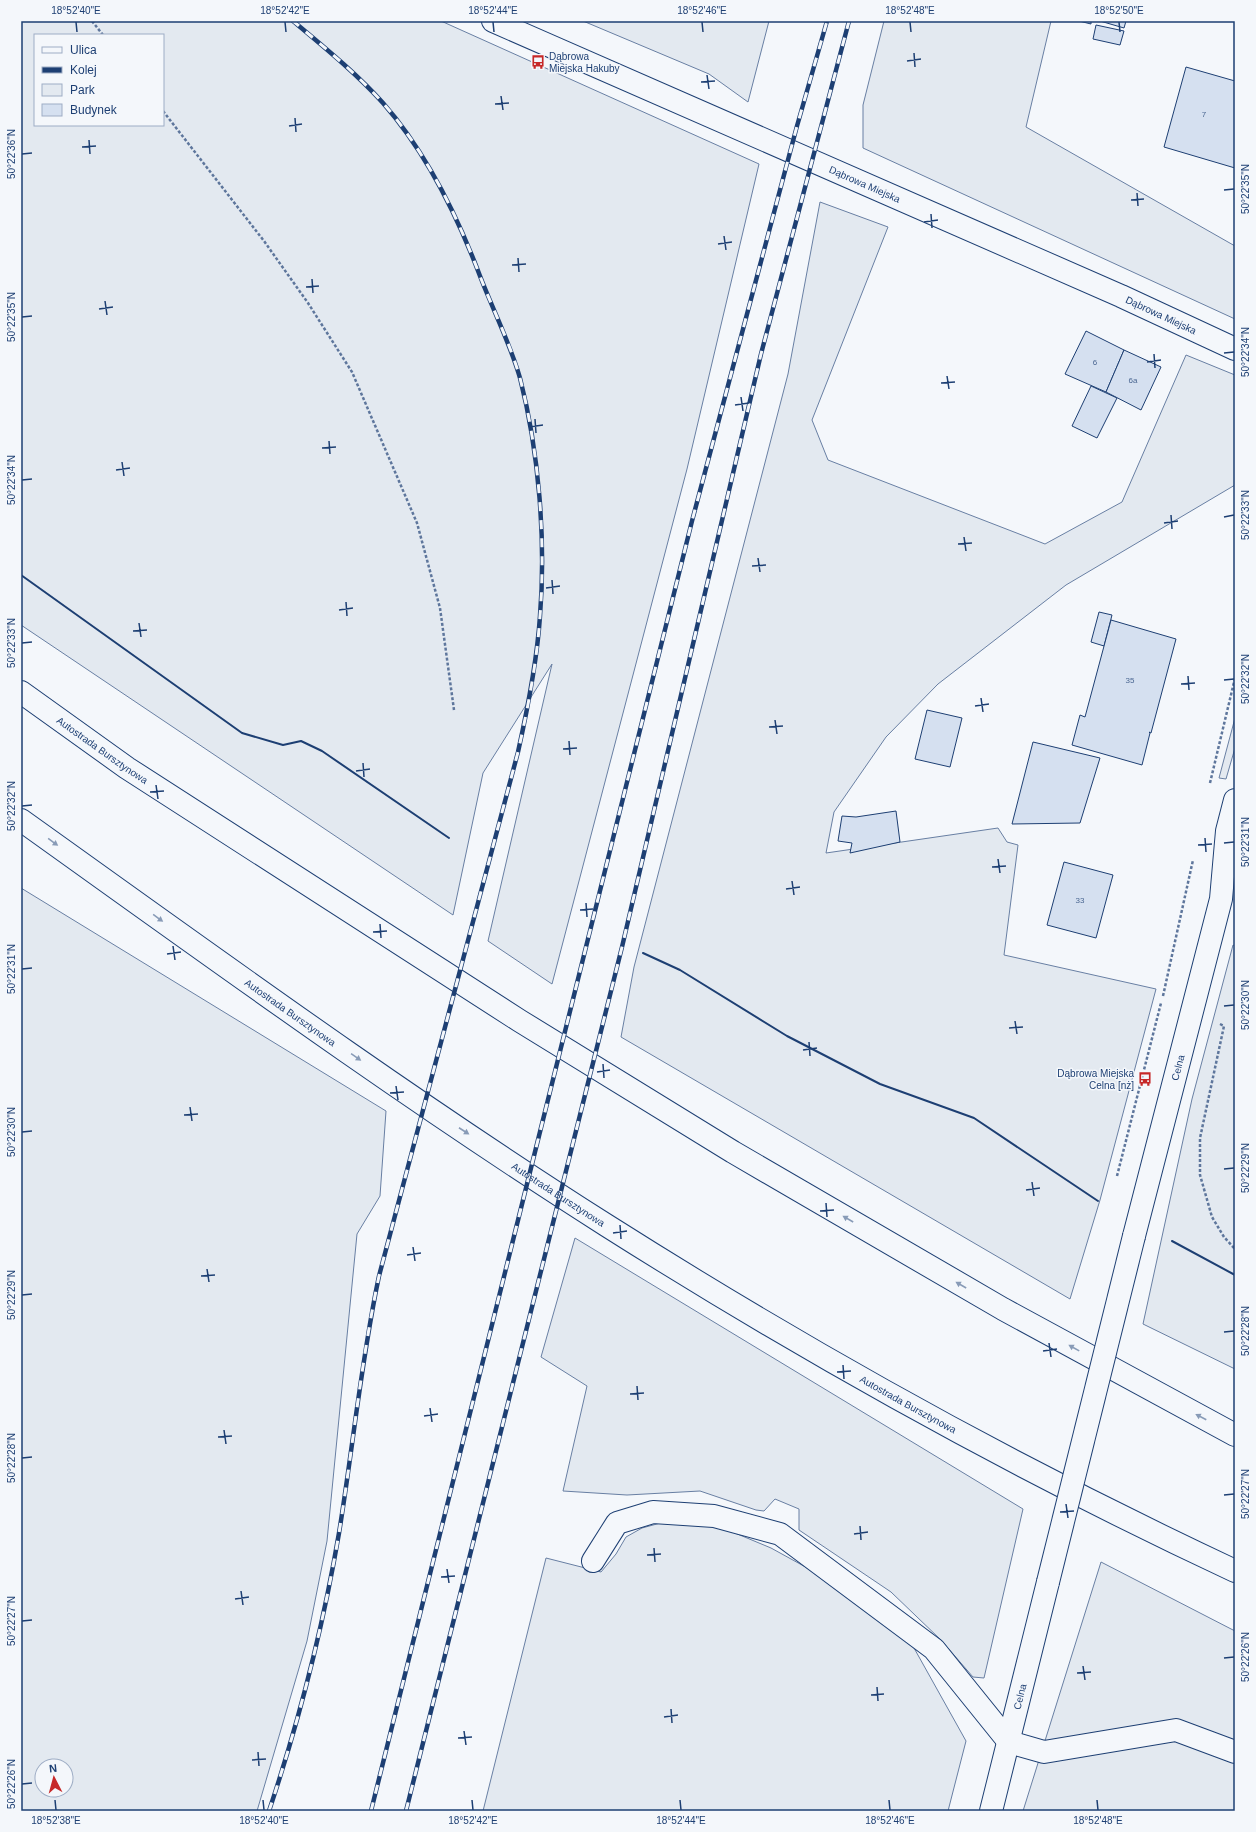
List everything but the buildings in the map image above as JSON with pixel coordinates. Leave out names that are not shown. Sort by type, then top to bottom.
[{"type":"main road","name":"Dąbrowa Miejska","points":[[493,21],[1121,296],[1235,349]]},
{"type":"main road","name":"Autostrada Bursztynowa","points":[[21,692],[127,768],[520,1021],[726,1148],[1003,1309],[1235,1435]]},
{"type":"main road","name":"Celna","points":[[991,1811],[1134,1236],[1221,899],[1227,831],[1235,800]]},
{"type":"main road","name":"Autostrada Bursztynowa","points":[[21,820],[418,1100],[606,1225],[749,1312],[904,1402],[994,1451],[1235,1571]]},
{"type":"main road","name":"Celna","points":[[1221,899],[1235,872]]},
{"type":"main road","points":[[593,1561],[617,1523],[653,1512],[714,1516],[780,1534],[934,1650],[1009,1742],[1044,1752],[1176,1730],[1235,1752]]},
{"type":"path","points":[[92,21],[102,34]]},
{"type":"path","points":[[164,112],[264,241],[308,303],[352,372],[417,524],[440,608],[454,710]]},
{"type":"path","points":[[1209,787],[1235,678]]},
{"type":"path","points":[[1115,1183],[1163,994],[1194,854]]},
{"type":"path","points":[[1193,1005],[1224,1026],[1200,1138],[1200,1175],[1212,1217],[1224,1238],[1235,1249]]},
{"type":"green space","points":[[21,21],[441,21],[759,164],[687,469],[552,984],[488,941],[552,664],[483,773],[453,915],[21,625]]},
{"type":"green space","points":[[583,21],[769,21],[748,102],[709,74]]},
{"type":"green space","points":[[884,21],[1051,21],[1026,127],[1235,246],[1235,319],[863,148],[863,105]]},
{"type":"green space","points":[[820,202],[888,227],[812,420],[828,460],[1045,544],[1122,502],[1186,355],[1235,375],[1235,485],[1066,585],[938,684],[886,737],[834,812],[826,853],[998,828],[1007,842],[1018,845],[1004,955],[1156,989],[1100,1200],[1070,1299],[621,1037],[634,967],[788,374]]},
{"type":"green space","points":[[1235,718],[1235,748],[1226,779],[1219,778]]},
{"type":"green space","points":[[21,888],[386,1111],[380,1196],[357,1234],[327,1541],[307,1641],[257,1811],[21,1811]]},
{"type":"green space","points":[[1233,945],[1235,946],[1235,1369],[1143,1324],[1192,1099]]},
{"type":"green space","points":[[575,1238],[1023,1509],[984,1678],[973,1677],[941,1640],[891,1592],[799,1530],[799,1509],[775,1499],[764,1511],[756,1510],[700,1491],[627,1495],[563,1491],[587,1386],[541,1357]]},
{"type":"green space","points":[[668,1521],[711,1523],[771,1548],[831,1581],[877,1613],[914,1648],[966,1741],[948,1811],[483,1811],[546,1558],[601,1572],[616,1554],[626,1537],[642,1528]]},
{"type":"green space","points":[[1101,1562],[1235,1631],[1235,1811],[1023,1811]]},
{"type":"railway","points":[[269,1811],[300,1708],[326,1603],[339,1533],[362,1372],[379,1276],[522,735],[537,650],[542,587],[539,496],[527,406],[516,365],[451,207],[427,163],[399,122],[383,103],[340,60],[293,21]]},
{"type":"railway","points":[[371,1811],[692,521],[797,126],[827,21]]},
{"type":"railway","points":[[406,1811],[622,947],[761,354],[849,21]]},
{"type":"wall","points":[[21,575],[242,733],[283,745],[301,741],[322,751],[449,838]]},
{"type":"wall","points":[[643,953],[680,970],[787,1036],[880,1084],[974,1118],[1098,1201]]},
{"type":"wall","points":[[1172,1241],[1235,1275]]},
{"type":"place","name":"Dąbrowa Miejska Hakuby","points":[[538,62]]},
{"type":"place","name":"Dąbrowa Miejska Celna [nż]","points":[[1145,1079]]}]
